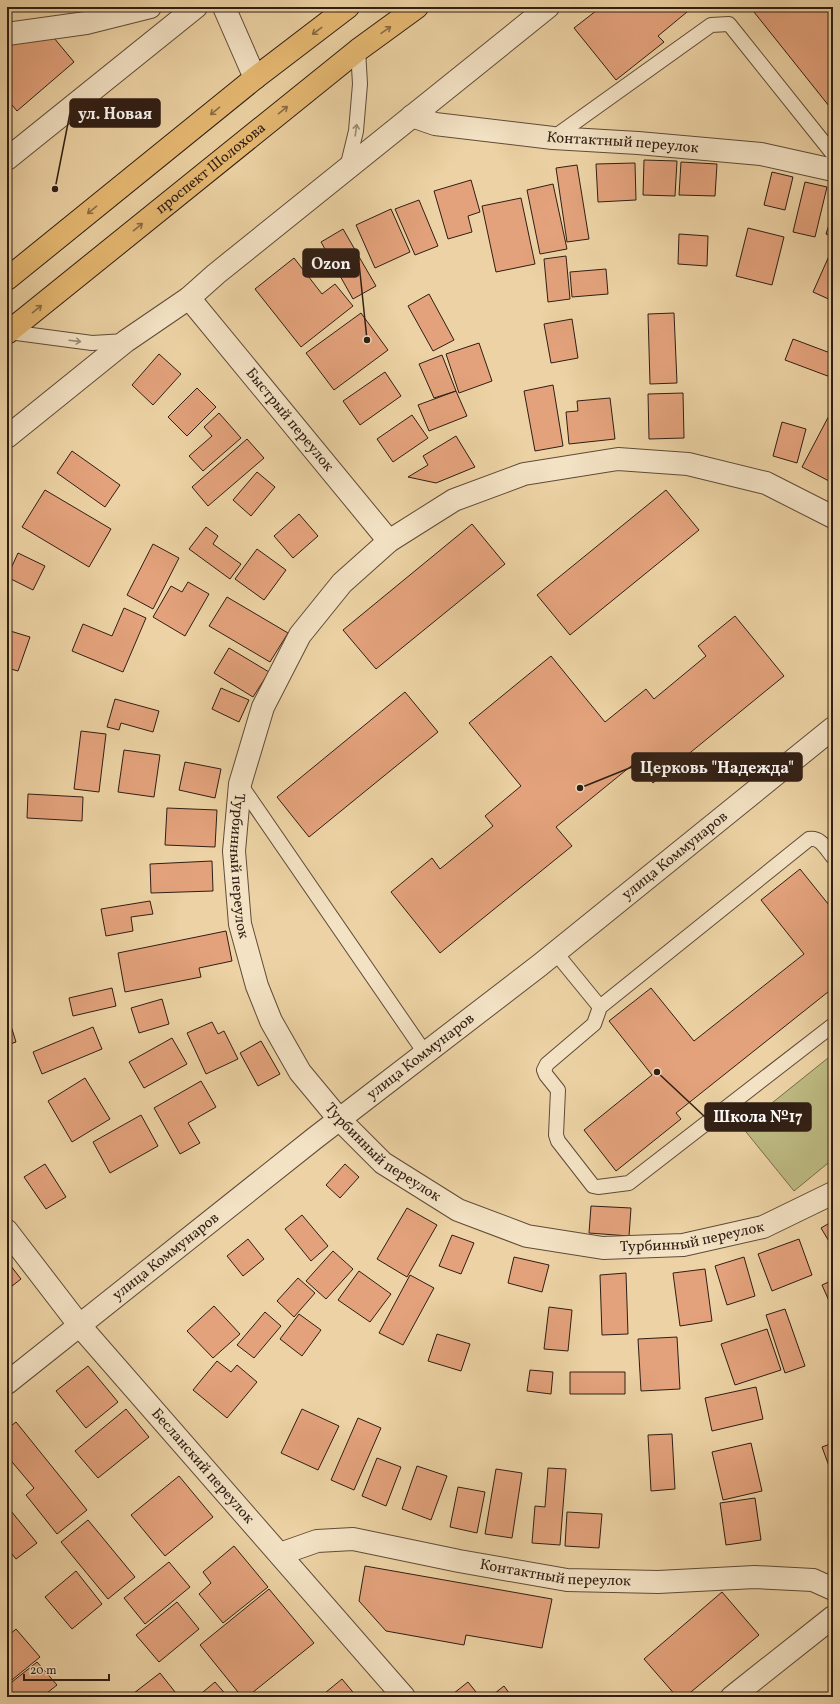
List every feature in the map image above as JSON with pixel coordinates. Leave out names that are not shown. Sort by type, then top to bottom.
[{"type":"main road","points":[[7,279],[255,78],[348,7]]},
{"type":"main road","name":"проспект Шолохова","points":[[8,332],[358,50],[417,7]]},
{"type":"street","points":[[7,34],[86,23],[150,7]]},
{"type":"street","points":[[7,159],[196,7]]},
{"type":"street","points":[[224,7],[255,78]]},
{"type":"street","points":[[7,437],[126,341],[189,298],[216,274],[548,7]]},
{"type":"street","name":"Контактный переулок","points":[[412,116],[435,124],[553,138],[638,143],[761,154],[833,170]]},
{"type":"street","name":"Быстрый переулок","points":[[189,298],[389,541]]},
{"type":"street","name":"Турбинный переулок","points":[[833,517],[766,483],[688,464],[618,459],[524,474],[454,500],[389,541],[342,583],[300,635],[263,706],[240,784],[234,851],[240,924],[257,986],[271,1021],[300,1072],[339,1119],[383,1163],[458,1210],[527,1236],[603,1248],[683,1246],[763,1226],[833,1193]]},
{"type":"street","name":"улица Коммунаров","points":[[7,1383],[339,1119],[555,952],[833,728]]},
{"type":"street","name":"Бесланский переулок","points":[[7,1231],[80,1326],[404,1697]]},
{"type":"street","name":"Контактный переулок","points":[[280,1554],[317,1541],[354,1539],[459,1562],[567,1580],[658,1582],[755,1577],[813,1580],[833,1589]]},
{"type":"street","points":[[732,1697],[833,1617]]},
{"type":"lane","points":[[553,138],[712,25],[729,24],[833,154]]},
{"type":"lane","points":[[347,168],[356,132],[360,84],[358,50]]},
{"type":"lane","points":[[8,332],[92,343],[126,341]]},
{"type":"lane","points":[[240,784],[425,1053]]},
{"type":"lane","points":[[833,857],[820,841],[814,838],[809,839],[600,1007],[594,1024],[547,1064],[544,1070],[546,1075],[558,1090],[555,1129],[558,1141],[593,1186],[598,1187],[624,1184],[634,1180],[833,1025]]},
{"type":"lane","points":[[555,952],[600,1007]]},
{"type":"shaded area","points":[[833,1054],[833,1159],[794,1191],[742,1127]]},
{"type":"building","points":[[601,7],[693,7],[658,36],[664,42],[616,80],[574,28]]},
{"type":"building","points":[[750,7],[833,7],[833,111]]},
{"type":"building","points":[[54,38],[74,62],[17,111],[7,99],[7,42]]},
{"type":"building","points":[[644,160],[677,161],[675,196],[643,195]]},
{"type":"building","points":[[681,162],[717,164],[715,196],[679,195]]},
{"type":"building","points":[[635,163],[636,200],[598,202],[596,164]]},
{"type":"building","points":[[577,165],[589,239],[567,242],[556,168]]},
{"type":"building","points":[[772,172],[793,177],[785,210],[764,205]]},
{"type":"building","points":[[471,180],[480,212],[468,216],[472,232],[448,239],[434,191]]},
{"type":"building","points":[[805,182],[827,187],[815,237],[793,232]]},
{"type":"building","points":[[553,184],[567,249],[540,254],[527,190]]},
{"type":"building","points":[[521,198],[535,264],[496,272],[482,206]]},
{"type":"building","points":[[419,200],[438,246],[415,255],[395,209]]},
{"type":"building","points":[[391,209],[410,252],[375,268],[356,225]]},
{"type":"building","points":[[833,212],[833,237],[826,234]]},
{"type":"building","points":[[748,228],[784,237],[772,285],[736,276]]},
{"type":"building","points":[[343,229],[376,286],[353,299],[321,242]]},
{"type":"building","points":[[679,234],[708,236],[707,266],[678,264]]},
{"type":"building","points":[[833,247],[833,301],[813,292]]},
{"type":"building","points":[[566,256],[570,299],[548,302],[544,259]]},
{"type":"building","points":[[294,258],[322,294],[335,284],[353,306],[301,347],[255,289]]},
{"type":"building","points":[[606,269],[608,294],[572,297],[570,272]]},
{"type":"building","points":[[429,294],[454,340],[433,351],[408,306]]},
{"type":"building","points":[[361,313],[388,350],[334,390],[306,353]]},
{"type":"building","points":[[674,313],[677,383],[650,384],[648,314]]},
{"type":"building","points":[[572,319],[578,358],[551,363],[544,324]]},
{"type":"building","points":[[793,339],[833,354],[833,378],[785,360]]},
{"type":"building","points":[[479,343],[492,381],[459,393],[446,354]]},
{"type":"building","points":[[159,354],[181,374],[153,405],[132,385]]},
{"type":"building","points":[[442,355],[456,391],[434,398],[419,364]]},
{"type":"building","points":[[385,372],[401,396],[360,425],[343,401]]},
{"type":"building","points":[[553,385],[563,446],[535,451],[524,391]]},
{"type":"building","points":[[197,388],[216,407],[187,436],[168,417]]},
{"type":"building","points":[[456,391],[467,416],[429,431],[418,405]]},
{"type":"building","points":[[683,393],[684,438],[649,439],[648,394]]},
{"type":"building","points":[[610,398],[615,439],[569,444],[566,412],[578,411],[577,401]]},
{"type":"building","points":[[833,408],[833,474],[829,481],[802,467]]},
{"type":"building","points":[[219,413],[241,438],[203,471],[189,456],[212,436],[204,427]]},
{"type":"building","points":[[412,415],[428,438],[393,462],[377,439]]},
{"type":"building","points":[[782,422],[806,429],[797,463],[773,456]]},
{"type":"building","points":[[456,436],[475,467],[436,483],[408,477],[428,465],[423,456]]},
{"type":"building","points":[[247,439],[264,458],[208,506],[192,487]]},
{"type":"building","points":[[72,451],[120,485],[105,507],[57,473]]},
{"type":"building","points":[[257,472],[275,487],[251,516],[233,500]]},
{"type":"building","points":[[45,490],[111,529],[89,567],[22,527]]},
{"type":"building","points":[[666,490],[699,530],[570,635],[537,595]]},
{"type":"building","points":[[299,514],[318,536],[293,558],[274,536]]},
{"type":"building","points":[[472,524],[505,564],[376,669],[343,630]]},
{"type":"building","points":[[206,527],[218,536],[213,544],[241,564],[230,579],[189,549]]},
{"type":"building","points":[[153,544],[179,558],[153,609],[127,595]]},
{"type":"building","points":[[257,549],[286,570],[264,600],[235,579]]},
{"type":"building","points":[[18,553],[45,566],[33,590],[7,577]]},
{"type":"building","points":[[188,582],[209,594],[185,636],[153,617],[171,586],[182,592]]},
{"type":"building","points":[[227,597],[288,633],[270,662],[209,626]]},
{"type":"building","points":[[124,608],[146,618],[123,672],[72,651],[83,624],[112,636]]},
{"type":"building","points":[[735,616],[784,676],[653,783],[636,762],[556,827],[572,846],[440,953],[391,892],[432,858],[440,869],[493,826],[485,816],[521,786],[469,723],[551,656],[605,722],[646,689],[654,699],[706,656],[698,646]]},
{"type":"building","points":[[7,630],[30,637],[18,671],[7,668]]},
{"type":"building","points":[[229,648],[269,672],[253,697],[214,673]]},
{"type":"building","points":[[221,688],[249,700],[239,722],[212,709]]},
{"type":"building","points":[[405,692],[438,732],[309,837],[277,797]]},
{"type":"building","points":[[115,699],[159,711],[153,732],[121,723],[119,730],[107,727]]},
{"type":"building","points":[[81,731],[106,734],[99,792],[74,789]]},
{"type":"building","points":[[124,750],[160,755],[154,797],[118,792]]},
{"type":"building","points":[[185,762],[221,769],[215,798],[179,790]]},
{"type":"building","points":[[8,787],[8,816],[7,816]]},
{"type":"building","points":[[28,794],[83,797],[82,821],[27,818]]},
{"type":"building","points":[[167,808],[217,810],[215,847],[165,845]]},
{"type":"building","points":[[212,861],[213,891],[151,893],[150,864]]},
{"type":"building","points":[[800,869],[833,910],[833,988],[676,1113],[681,1119],[616,1171],[584,1130],[652,1075],[609,1021],[651,988],[694,1041],[804,954],[761,900]]},
{"type":"building","points":[[150,901],[153,914],[131,917],[133,931],[106,936],[101,909]]},
{"type":"building","points":[[226,931],[232,961],[199,968],[201,977],[125,992],[118,953]]},
{"type":"building","points":[[112,988],[116,1006],[73,1016],[69,998]]},
{"type":"building","points":[[162,999],[169,1024],[139,1033],[131,1008]]},
{"type":"building","points":[[7,1013],[16,1042],[7,1045]]},
{"type":"building","points":[[212,1022],[218,1034],[224,1031],[238,1059],[206,1074],[187,1033]]},
{"type":"building","points":[[93,1027],[102,1049],[42,1074],[33,1052]]},
{"type":"building","points":[[172,1038],[187,1064],[144,1088],[129,1062]]},
{"type":"building","points":[[261,1041],[280,1074],[258,1086],[240,1053]]},
{"type":"building","points":[[85,1078],[110,1119],[72,1142],[48,1101]]},
{"type":"building","points":[[201,1081],[216,1107],[188,1123],[200,1143],[180,1154],[154,1108]]},
{"type":"building","points":[[141,1115],[158,1146],[110,1173],[93,1142]]},
{"type":"building","points":[[45,1164],[66,1197],[46,1209],[24,1177]]},
{"type":"building","points":[[345,1164],[359,1177],[340,1198],[326,1185]]},
{"type":"building","points":[[591,1206],[631,1208],[629,1236],[589,1233]]},
{"type":"building","points":[[407,1208],[437,1225],[407,1277],[377,1259]]},
{"type":"building","points":[[302,1215],[328,1246],[311,1261],[285,1229]]},
{"type":"building","points":[[833,1221],[833,1248],[821,1228]]},
{"type":"building","points":[[452,1235],[474,1243],[461,1274],[439,1266]]},
{"type":"building","points":[[248,1239],[264,1259],[243,1276],[227,1256]]},
{"type":"building","points":[[799,1239],[812,1275],[772,1291],[758,1254]]},
{"type":"building","points":[[333,1251],[353,1269],[326,1299],[306,1281]]},
{"type":"building","points":[[514,1257],[549,1265],[542,1292],[508,1283]]},
{"type":"building","points":[[744,1257],[755,1296],[727,1305],[715,1266]]},
{"type":"building","points":[[7,1261],[21,1279],[7,1290]]},
{"type":"building","points":[[705,1269],[712,1321],[680,1326],[673,1273]]},
{"type":"building","points":[[359,1271],[391,1294],[370,1322],[338,1300]]},
{"type":"building","points":[[626,1273],[628,1334],[602,1335],[600,1275]]},
{"type":"building","points":[[410,1275],[434,1288],[403,1345],[379,1333]]},
{"type":"building","points":[[298,1278],[315,1293],[294,1317],[277,1301]]},
{"type":"building","points":[[833,1280],[833,1310],[822,1285]]},
{"type":"building","points":[[214,1306],[240,1334],[213,1358],[187,1331]]},
{"type":"building","points":[[549,1307],[572,1310],[568,1351],[544,1349]]},
{"type":"building","points":[[785,1309],[805,1366],[785,1373],[766,1315]]},
{"type":"building","points":[[265,1312],[281,1326],[254,1358],[237,1345]]},
{"type":"building","points":[[299,1314],[321,1330],[302,1356],[280,1339]]},
{"type":"building","points":[[767,1329],[781,1370],[735,1385],[721,1344]]},
{"type":"building","points":[[437,1334],[470,1344],[461,1371],[428,1361]]},
{"type":"building","points":[[677,1337],[680,1389],[641,1391],[638,1339]]},
{"type":"building","points":[[217,1361],[231,1372],[237,1365],[257,1382],[227,1418],[193,1390]]},
{"type":"building","points":[[88,1366],[118,1402],[86,1428],[56,1391]]},
{"type":"building","points":[[530,1370],[553,1372],[551,1394],[527,1391]]},
{"type":"building","points":[[570,1372],[625,1372],[625,1394],[570,1394]]},
{"type":"building","points":[[756,1387],[763,1419],[712,1431],[705,1398]]},
{"type":"building","points":[[126,1409],[149,1437],[98,1478],[75,1451]]},
{"type":"building","points":[[302,1409],[339,1426],[318,1470],[281,1453]]},
{"type":"building","points":[[358,1418],[381,1428],[354,1490],[331,1480]]},
{"type":"building","points":[[16,1422],[87,1510],[57,1534],[26,1495],[34,1488],[7,1456],[7,1429]]},
{"type":"building","points":[[672,1434],[675,1489],[651,1491],[648,1435]]},
{"type":"building","points":[[751,1443],[762,1491],[723,1500],[712,1452]]},
{"type":"building","points":[[833,1443],[833,1477],[822,1447]]},
{"type":"building","points":[[377,1458],[401,1467],[386,1506],[362,1496]]},
{"type":"building","points":[[417,1466],[447,1476],[431,1520],[402,1509]]},
{"type":"building","points":[[548,1468],[566,1469],[560,1545],[532,1543],[535,1506],[545,1507]]},
{"type":"building","points":[[496,1469],[522,1473],[512,1538],[485,1534]]},
{"type":"building","points":[[179,1476],[213,1517],[165,1556],[131,1515]]},
{"type":"building","points":[[458,1487],[485,1492],[477,1533],[450,1527]]},
{"type":"building","points":[[755,1498],[761,1540],[726,1545],[720,1503]]},
{"type":"building","points":[[7,1506],[37,1543],[16,1559],[7,1548]]},
{"type":"building","points":[[567,1512],[602,1514],[599,1548],[565,1546]]},
{"type":"building","points":[[88,1520],[135,1577],[108,1599],[61,1542]]},
{"type":"building","points":[[234,1546],[268,1587],[223,1623],[199,1594],[211,1583],[203,1572]]},
{"type":"building","points":[[169,1562],[190,1587],[145,1624],[124,1598]]},
{"type":"building","points":[[365,1566],[552,1599],[542,1648],[466,1635],[464,1645],[386,1631],[359,1601]]},
{"type":"building","points":[[76,1571],[102,1604],[72,1629],[45,1597]]},
{"type":"building","points":[[269,1589],[314,1643],[247,1697],[242,1697],[200,1645]]},
{"type":"building","points":[[722,1592],[759,1635],[685,1697],[677,1697],[644,1659]]},
{"type":"building","points":[[177,1602],[199,1629],[159,1662],[136,1635]]},
{"type":"building","points":[[16,1629],[40,1657],[7,1684],[7,1637]]},
{"type":"building","points":[[37,1662],[57,1685],[42,1697],[7,1697],[7,1686]]},
{"type":"building","points":[[160,1673],[179,1697],[137,1697],[134,1693]]},
{"type":"building","points":[[342,1679],[357,1697],[320,1697]]},
{"type":"building","points":[[215,1682],[228,1697],[197,1697]]},
{"type":"building","points":[[468,1682],[480,1697],[449,1697]]},
{"type":"building","points":[[504,1686],[512,1697],[490,1697]]},
{"type":"place","name":"ул. Новая","points":[[55,189]]},
{"type":"place","name":"Ozon","points":[[367,340]]},
{"type":"place","name":"Церковь \"Надежда\"","points":[[580,788]]},
{"type":"place","name":"Школа №17","points":[[657,1072]]}]
